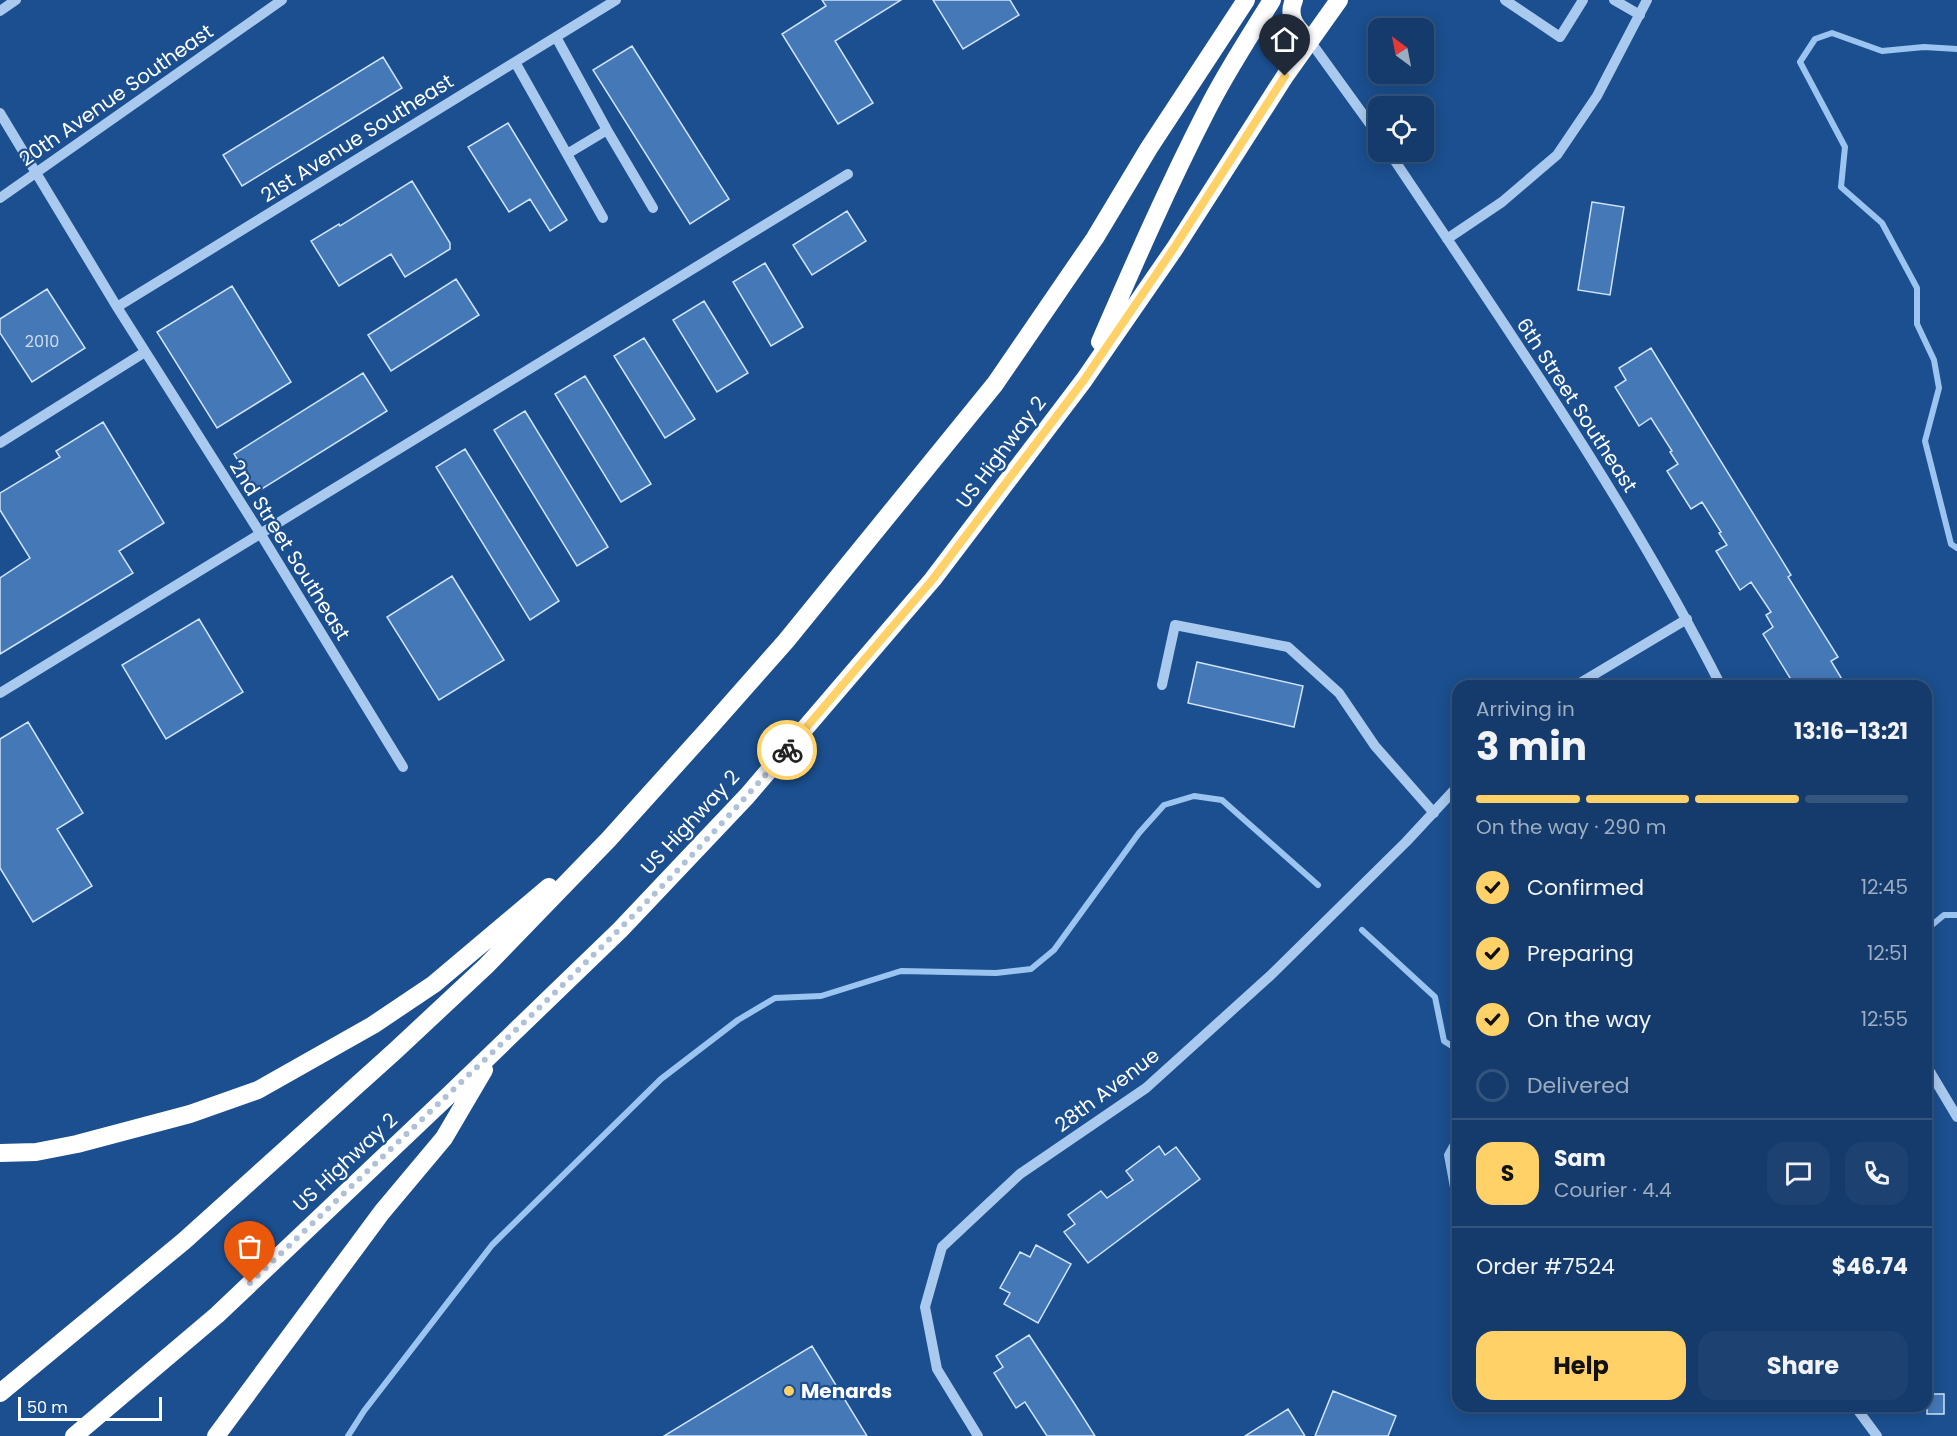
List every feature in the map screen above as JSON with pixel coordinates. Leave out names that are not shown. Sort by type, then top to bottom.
[{"type":"highway","points":[[0,1393],[184,1240],[395,1051],[486,966],[609,839],[786,641],[995,384],[1095,238],[1149,148],[1246,0]]},
{"type":"highway","points":[[1084,380],[1136,260],[1207,109],[1272,0]]},
{"type":"highway","points":[[1294,0],[1290,8],[1293,24],[1310,41]]},
{"type":"highway","name":"US Highway 2","points":[[74,1436],[217,1315],[620,930],[747,796],[933,579],[1084,380],[1174,248],[1285,76],[1339,0]]},
{"type":"highway","points":[[0,1153],[36,1152],[77,1144],[190,1114],[258,1090],[373,1025],[434,984],[531,901],[609,839]]},
{"type":"highway","points":[[216,1436],[382,1212],[444,1138],[495,1050]]},
{"type":"street","name":"20th Avenue Southeast","points":[[0,198],[266,5],[282,0]]},
{"type":"street","name":"21st Avenue Southeast","points":[[117,307],[616,0]]},
{"type":"street","points":[[1505,0],[1560,37],[1583,0]]},
{"type":"street","points":[[1614,0],[1640,15]]},
{"type":"street","points":[[1448,239],[1502,202],[1557,155],[1597,96],[1647,0]]},
{"type":"street","points":[[556,37],[654,208]]},
{"type":"street","points":[[1310,41],[1368,121]]},
{"type":"street","points":[[515,62],[603,218]]},
{"type":"street","points":[[0,113],[117,307]]},
{"type":"street","points":[[567,154],[608,130]]},
{"type":"street","name":"6th Street Southeast","points":[[1396,162],[1601,473],[1687,619],[1718,680]]},
{"type":"street","points":[[0,693],[848,174]]},
{"type":"street","name":"2nd Street Southeast","points":[[117,307],[260,533],[403,767]]},
{"type":"street","points":[[0,443],[145,352]]},
{"type":"street","points":[[1585,680],[1687,619]]},
{"type":"street","points":[[1162,685],[1175,625],[1288,647],[1339,693],[1375,746],[1434,813]]},
{"type":"street","name":"28th Avenue","points":[[978,1436],[937,1369],[925,1307],[942,1246],[1020,1174],[1146,1088],[1271,975],[1452,793]]},
{"type":"street","points":[[1932,1075],[1957,1117]]},
{"type":"street","points":[[1859,1412],[1877,1436]]},
{"type":"building","points":[[822,0],[901,0],[835,41],[873,103],[838,124],[782,34],[826,6]]},
{"type":"building","points":[[933,0],[1010,0],[1019,15],[963,49]]},
{"type":"building","points":[[632,46],[729,199],[690,224],[593,70]]},
{"type":"building","points":[[383,57],[402,88],[242,186],[223,155]]},
{"type":"building","points":[[508,123],[567,220],[550,231],[530,199],[509,212],[468,147]]},
{"type":"building","points":[[412,181],[450,243],[450,249],[405,277],[391,254],[339,286],[311,241],[339,224],[340,226]]},
{"type":"building","points":[[1592,202],[1624,207],[1610,295],[1578,290]]},
{"type":"building","points":[[847,211],[866,241],[812,275],[793,245]]},
{"type":"building","points":[[765,263],[803,327],[771,346],[733,282]]},
{"type":"building","points":[[456,279],[479,315],[391,371],[368,335]]},
{"type":"building","points":[[232,286],[291,382],[217,428],[157,332]]},
{"type":"building","points":[[47,289],[85,348],[32,382],[0,333],[0,319]]},
{"type":"building","points":[[704,301],[748,373],[717,392],[673,320]]},
{"type":"building","points":[[644,338],[695,419],[665,438],[614,356]]},
{"type":"building","points":[[1651,348],[1791,575],[1788,577],[1838,657],[1831,661],[1842,680],[1791,680],[1763,634],[1773,627],[1766,615],[1771,612],[1751,582],[1740,590],[1716,551],[1727,545],[1719,533],[1721,532],[1702,502],[1691,509],[1667,471],[1678,464],[1670,452],[1672,451],[1651,418],[1639,426],[1615,387],[1626,380],[1619,368]]},
{"type":"building","points":[[363,373],[387,411],[257,492],[234,454]]},
{"type":"building","points":[[585,376],[651,484],[621,502],[555,394]]},
{"type":"building","points":[[525,411],[608,547],[577,566],[494,430]]},
{"type":"building","points":[[103,422],[164,523],[119,551],[133,573],[0,654],[0,578],[30,558],[0,510],[0,493],[60,457],[56,451]]},
{"type":"building","points":[[465,449],[559,601],[530,620],[436,467]]},
{"type":"building","points":[[452,576],[504,660],[439,700],[387,617]]},
{"type":"building","points":[[199,619],[243,692],[166,739],[122,665]]},
{"type":"building","points":[[1197,662],[1303,686],[1294,727],[1188,703]]},
{"type":"building","points":[[28,722],[83,813],[57,829],[92,886],[33,922],[0,868],[0,739]]},
{"type":"building","points":[[1159,1146],[1165,1155],[1176,1147],[1200,1179],[1088,1263],[1064,1232],[1075,1224],[1068,1215],[1101,1191],[1107,1198],[1133,1180],[1126,1171]]},
{"type":"building","points":[[1036,1245],[1071,1264],[1038,1323],[1004,1304],[1010,1293],[1000,1288],[1020,1252],[1030,1257]]},
{"type":"building","points":[[1029,1335],[1095,1436],[1047,1436],[1025,1402],[1016,1408],[994,1373],[1003,1367],[996,1356]]},
{"type":"building","name":"Menards","points":[[812,1346],[867,1436],[664,1436]]},
{"type":"building","points":[[1333,1391],[1396,1416],[1388,1436],[1315,1436]]},
{"type":"building","points":[[1932,1394],[1944,1394],[1944,1414],[1927,1414],[1927,1412],[1932,1412]]},
{"type":"building","points":[[1288,1409],[1305,1436],[1245,1436]]},
{"type":"waterway","points":[[1957,49],[1924,47],[1882,51],[1832,33],[1815,39],[1800,62],[1845,147],[1841,187],[1882,223],[1917,288],[1917,324],[1934,360],[1939,388],[1925,441],[1951,544],[1957,548]]},
{"type":"waterway","points":[[348,1436],[364,1411],[492,1245],[661,1079],[738,1020],[775,998],[821,996],[901,971],[996,973],[1031,969],[1054,950],[1139,833],[1164,805],[1194,796],[1222,800],[1318,885]]},
{"type":"waterway","points":[[1932,925],[1944,915],[1957,915]]},
{"type":"waterway","points":[[1362,930],[1435,997],[1444,1041],[1452,1046]]},
{"type":"waterway","points":[[1452,1146],[1447,1155],[1452,1182]]},
{"type":"way so far","points":[[250,1283],[620,930],[747,796],[787,750]]},
{"type":"place","name":"Menards","points":[[789,1391]]},
{"type":"route","points":[[787,750],[933,579],[1084,380],[1174,248],[1285,76]]}]
